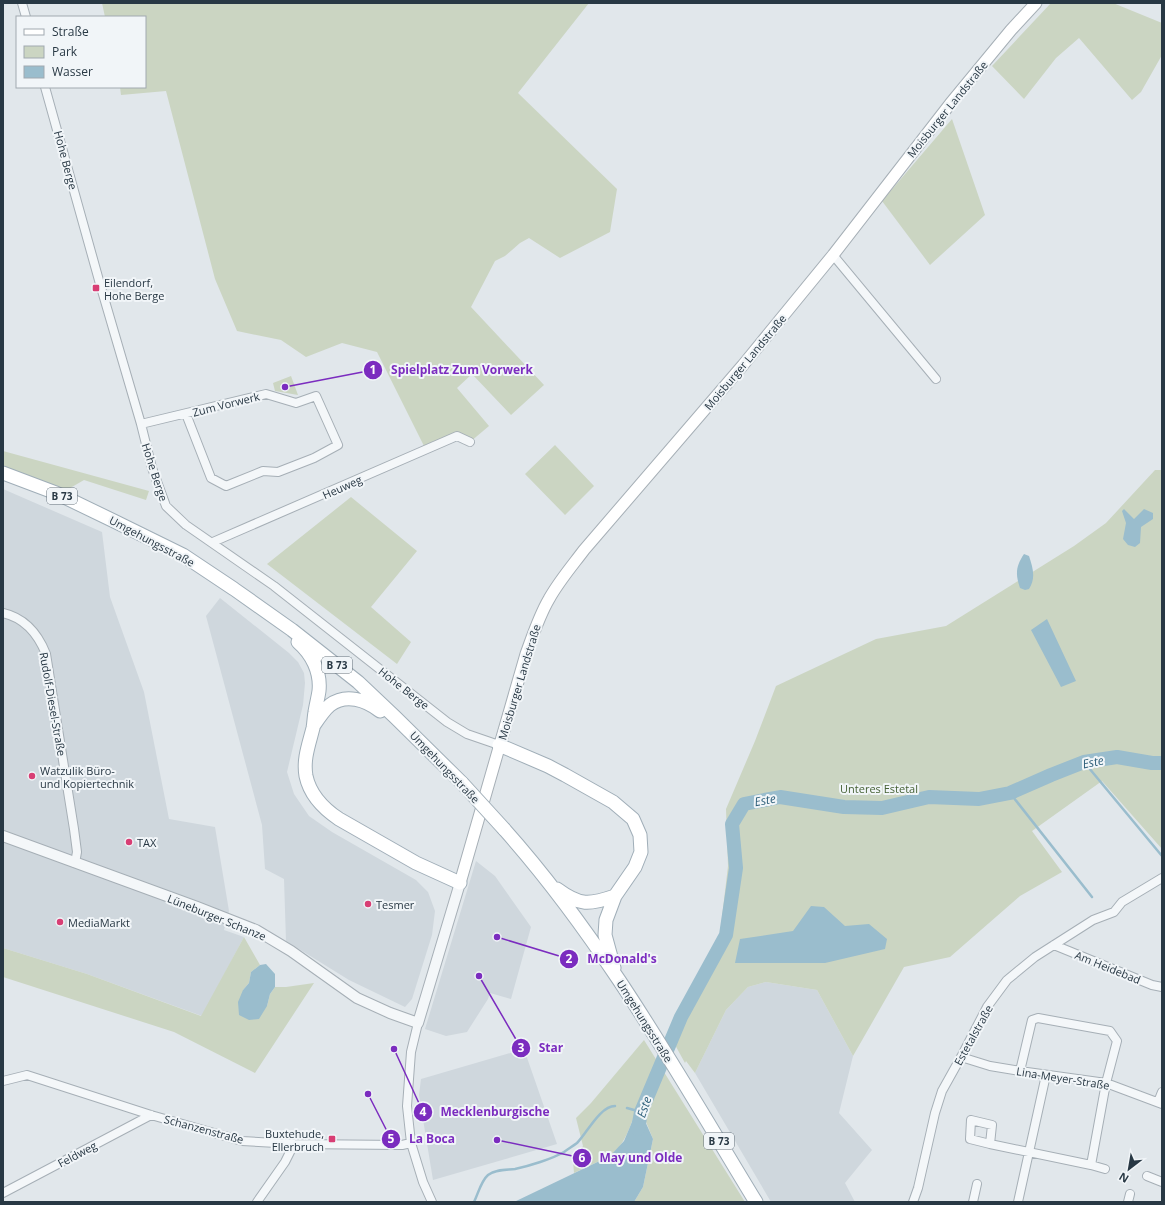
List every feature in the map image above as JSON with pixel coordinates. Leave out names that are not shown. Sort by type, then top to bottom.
[{"type":"main road","name":"Moisburger Landstraße","points":[[499,745],[537,622],[559,582],[584,550],[743,365],[833,255],[950,104],[1011,30],[1036,3]]},
{"type":"main road","name":"Umgehungsstraße","points":[[3,473],[56,493],[183,555],[292,630],[334,662],[396,717],[462,783],[504,829],[550,884],[616,975],[756,1202]]},
{"type":"main road","points":[[234,589],[305,649],[314,661],[319,676],[319,686],[313,727],[305,764],[306,777],[312,791],[324,806],[339,819],[384,845],[416,863],[460,882],[499,745],[548,766],[592,790],[613,802],[633,819],[640,835],[642,852],[635,867],[615,896],[606,920],[606,935],[616,975]]},
{"type":"main road","points":[[313,727],[329,705],[343,699],[356,699],[367,702],[378,709],[431,752]]},
{"type":"main road","points":[[550,884],[566,896],[579,901],[594,903],[615,896]]},
{"type":"street","points":[[22,3],[26,16]]},
{"type":"street","name":"Hohe Berge","points":[[46,88],[152,468],[166,506],[186,525],[213,542],[274,586],[447,722],[467,734],[499,745]]},
{"type":"street","points":[[833,255],[936,379]]},
{"type":"street","name":"Zum Vorwerk","points":[[141,424],[266,394],[296,403],[316,396],[338,446],[314,458],[278,472],[263,471],[226,486],[211,478],[186,414]]},
{"type":"street","name":"Heuweg","points":[[213,542],[457,436],[470,442]]},
{"type":"street","name":"Rudolf-Diesel-Straße","points":[[3,614],[19,619],[35,632],[42,642],[46,654],[74,829],[77,852],[76,863]]},
{"type":"street","name":"Lüneburger Schanze","points":[[3,836],[256,930],[291,951],[357,998],[390,1013],[418,1023]]},
{"type":"street","name":"Estetalstraße","points":[[912,1202],[918,1188],[935,1113],[942,1091],[987,1007],[1007,980],[1035,957],[1093,920],[1114,912],[1122,902],[1162,878]]},
{"type":"street","points":[[432,1202],[423,1182],[411,1144],[407,1106],[411,1052],[418,1023],[460,882]]},
{"type":"street","name":"Am Heidebad","points":[[1054,946],[1152,985],[1162,987]]},
{"type":"street","points":[[1020,1071],[1032,1020],[1038,1018],[1110,1031],[1117,1041],[1106,1082],[1091,1165]]},
{"type":"street","name":"Lina-Meyer-Straße","points":[[961,1057],[990,1066],[1046,1075],[1106,1082],[1160,1104]]},
{"type":"street","points":[[1018,1202],[1046,1075]]},
{"type":"street","name":"Schanzenstraße","points":[[3,1081],[28,1076],[151,1115],[242,1141],[294,1144],[411,1144]]},
{"type":"street","points":[[1160,1104],[1162,1092]]},
{"type":"street","name":"Feldweg","points":[[3,1193],[151,1115]]},
{"type":"street","points":[[257,1202],[285,1162],[294,1144]]},
{"type":"street","points":[[990,1144],[1105,1169]]},
{"type":"street","points":[[1147,1176],[1162,1182]]},
{"type":"street","points":[[973,1202],[977,1184]]},
{"type":"shaded area","points":[[3,489],[102,532],[110,597],[144,692],[169,819],[215,827],[229,911],[224,930],[244,937],[202,1016],[87,974],[3,948]]},
{"type":"shaded area","points":[[220,598],[289,653],[298,662],[304,673],[305,683],[303,705],[287,772],[294,794],[309,816],[332,832],[416,880],[428,892],[435,911],[432,935],[412,999],[405,1007],[349,980],[286,941],[284,879],[265,869],[262,825],[206,616]]},
{"type":"shaded area","points":[[476,861],[495,876],[531,927],[511,999],[490,993],[488,999],[467,1032],[446,1036],[425,1029]]},
{"type":"shaded area","points":[[766,982],[817,990],[853,1056],[839,1113],[872,1150],[845,1183],[855,1202],[771,1202],[695,1073],[726,1010],[748,987]]},
{"type":"shaded area","points":[[524,1049],[557,1144],[433,1180],[419,1095],[421,1079]]},
{"type":"green space","points":[[102,3],[589,3],[518,93],[617,189],[610,232],[560,258],[529,238],[520,243],[505,256],[495,261],[471,307],[544,385],[511,415],[472,374],[457,388],[489,426],[470,442],[457,436],[424,446],[377,352],[342,343],[306,357],[281,340],[237,331],[215,279],[166,91],[121,95],[120,88],[146,88],[146,16],[105,16]]},
{"type":"green space","points":[[1051,3],[1113,3],[1162,23],[1162,55],[1141,92],[1132,100],[1079,38],[1056,58],[1024,99],[992,66]]},
{"type":"green space","points":[[952,119],[985,215],[930,265],[882,201]]},
{"type":"green space","points":[[291,376],[298,395],[275,391],[273,383]]},
{"type":"green space","points":[[555,445],[594,486],[565,515],[525,474]]},
{"type":"green space","points":[[3,451],[149,491],[146,500],[84,480],[65,491],[3,470]]},
{"type":"green space","name":"Unteres Estetal","points":[[1155,470],[1162,470],[1162,849],[1102,781],[1032,831],[1062,872],[1020,896],[950,957],[904,967],[853,1056],[817,990],[766,982],[748,987],[726,1010],[695,1073],[686,1061],[685,1063],[669,1034],[676,1014],[720,934],[728,866],[726,809],[755,741],[776,686],[876,639],[946,626],[1074,546],[1106,523]]},
{"type":"green space","points":[[351,497],[417,551],[371,607],[411,642],[397,664],[267,564]]},
{"type":"green space","points":[[244,937],[260,965],[251,972],[249,983],[243,990],[267,1006],[270,994],[275,987],[314,983],[255,1073],[174,1032],[3,977],[3,948],[87,974],[201,1016]]},
{"type":"green space","points":[[644,1040],[745,1202],[634,1202],[643,1187],[653,1139],[642,1112],[637,1110],[624,1140],[616,1151],[610,1156],[574,1173],[573,1161],[583,1146],[576,1118],[591,1103]]},
{"type":"water","points":[[1124,509],[1134,519],[1144,509],[1153,513],[1153,519],[1141,527],[1140,543],[1135,547],[1128,545],[1123,539],[1126,523],[1122,511]]},
{"type":"water","points":[[1024,554],[1029,556],[1033,573],[1033,581],[1029,589],[1025,590],[1020,588],[1017,578],[1019,562]]},
{"type":"water","points":[[1047,619],[1076,681],[1061,687],[1031,630]]},
{"type":"water","points":[[811,906],[824,907],[845,926],[869,924],[887,939],[885,949],[825,963],[735,963],[740,939],[793,931]]},
{"type":"water","points":[[266,964],[275,974],[275,987],[270,994],[267,1006],[259,1019],[249,1020],[239,1015],[238,1002],[243,990],[249,983],[251,972],[260,965]]},
{"type":"water","points":[[637,1110],[641,1112],[653,1139],[643,1187],[634,1202],[514,1202],[610,1156],[624,1141]]},
{"type":"waterway","name":"Este","points":[[638,1129],[641,1112],[681,1017],[726,935],[736,868],[732,824],[744,804],[780,797],[844,807],[882,808],[929,797],[979,799],[1010,793],[1084,762],[1117,757],[1152,763],[1162,763]]},
{"type":"waterway","points":[[1084,762],[1162,856]]},
{"type":"waterway","points":[[1010,793],[1092,897]]},
{"type":"waterway","points":[[474,1202],[488,1175],[498,1171],[515,1169],[533,1164],[564,1152],[581,1139],[604,1110],[615,1106]]},
{"type":"waterway","points":[[627,1108],[641,1112]]},
{"type":"place","name":"Eilendorf, Hohe Berge","points":[[96,288]]},
{"type":"place","name":"Spielplatz Zum Vorwerk","points":[[285,387]]},
{"type":"place","name":"Watzulik Büro- und Kopiertechnik","points":[[32,776]]},
{"type":"place","name":"TAX","points":[[129,842]]},
{"type":"place","name":"Tesmer","points":[[368,904]]},
{"type":"place","name":"MediaMarkt","points":[[60,922]]},
{"type":"place","name":"McDonald's","points":[[497,937]]},
{"type":"place","name":"Star","points":[[479,976]]},
{"type":"place","name":"Mecklenburgische","points":[[394,1049]]},
{"type":"place","name":"La Boca","points":[[368,1094]]},
{"type":"place","name":"Buxtehude, Ellerbruch","points":[[332,1139]]},
{"type":"place","name":"May und Olde","points":[[497,1140]]}]
